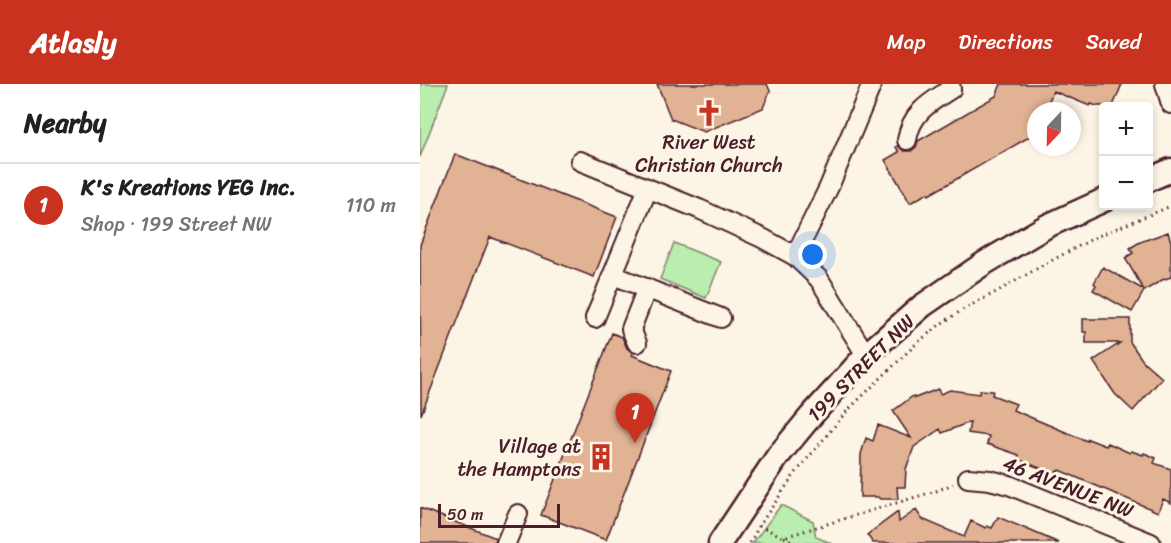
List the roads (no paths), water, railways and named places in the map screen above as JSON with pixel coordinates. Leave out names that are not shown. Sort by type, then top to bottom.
[{"type":"main road","points":[[1153,178],[1171,170]]},
{"type":"main road","name":"199 STREET NW","points":[[720,543],[778,456],[866,356],[922,306],[983,264],[1047,226],[1099,202]]},
{"type":"street","points":[[795,256],[829,187],[872,84]]},
{"type":"street","points":[[1165,84],[1171,104]]},
{"type":"street","points":[[907,140],[916,114],[952,86]]},
{"type":"street","points":[[580,161],[733,224],[795,256],[819,279],[866,356]]},
{"type":"street","points":[[596,318],[648,188]]},
{"type":"street","points":[[613,274],[721,318]]},
{"type":"street","points":[[637,343],[631,329],[647,288]]},
{"type":"street","name":"46 AVENUE NW","points":[[968,478],[1009,484],[1151,543]]},
{"type":"street","points":[[506,543],[518,514]]},
{"type":"place","name":"River West Christian Church","points":[[709,113]]},
{"type":"place","name":"K's Kreations YEG Inc.","points":[[635,443]]},
{"type":"place","name":"Village at the Hamptons","points":[[601,457]]}]
